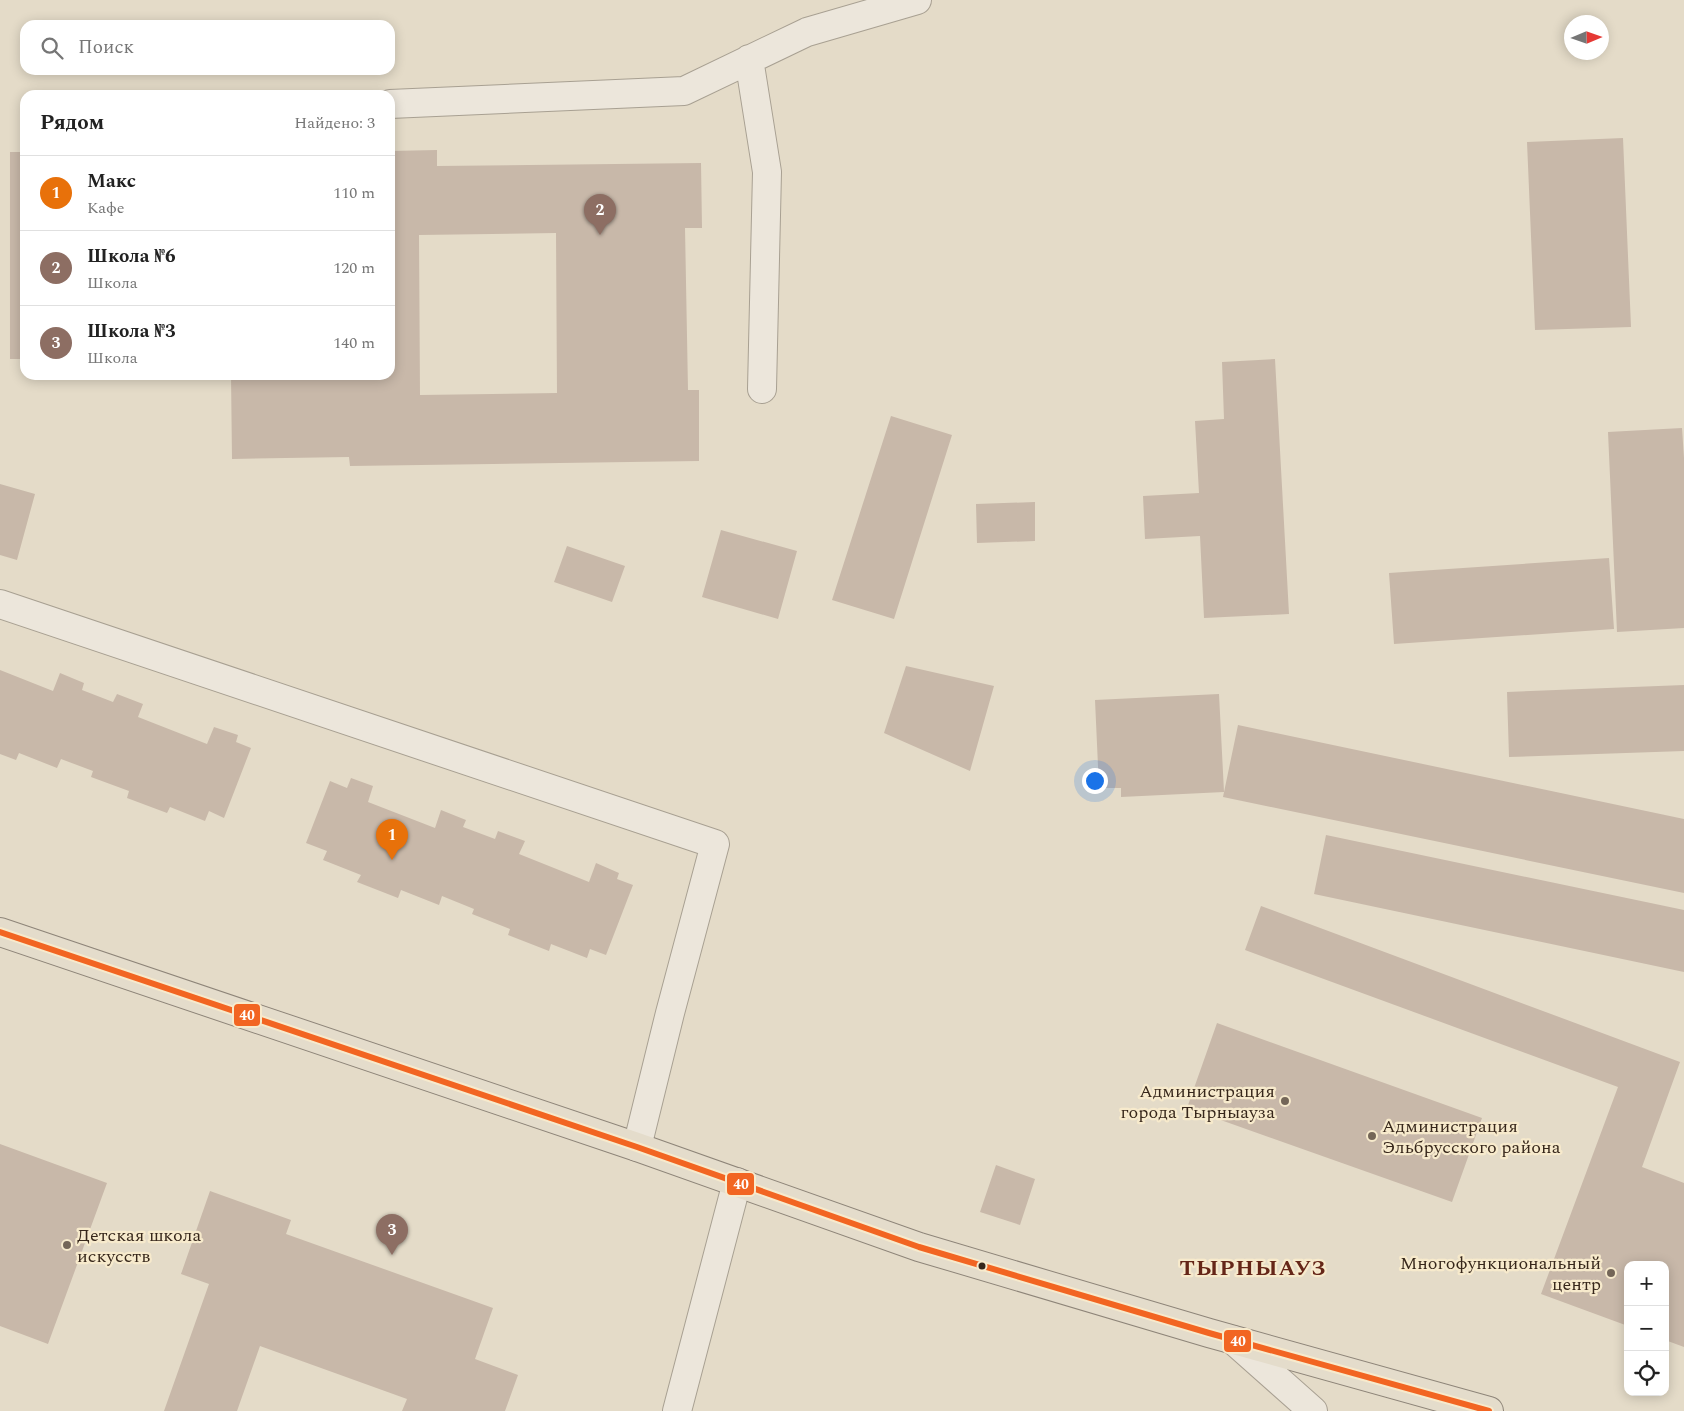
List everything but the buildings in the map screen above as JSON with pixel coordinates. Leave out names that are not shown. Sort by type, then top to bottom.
[{"type":"main road","points":[[0,932],[637,1147],[919,1247],[1233,1340],[1489,1411]]},
{"type":"street","points":[[395,104],[684,91],[807,32],[917,0]]},
{"type":"street","points":[[749,60],[767,172],[762,389]]},
{"type":"street","points":[[0,604],[715,844],[637,1147]]},
{"type":"street","points":[[677,1411],[738,1182]]},
{"type":"street","points":[[1233,1340],[1313,1411]]},
{"type":"transit line","name":"40","points":[[0,932],[637,1147],[919,1247],[1209,1333],[1489,1411]]},
{"type":"place","name":"Школа №6","points":[[600,235]]},
{"type":"place","name":"Макс","points":[[392,860]]},
{"type":"place","name":"Администрация города Тырныауза","points":[[1285,1101]]},
{"type":"place","name":"Администрация Эльбрусского района","points":[[1372,1136]]},
{"type":"place","name":"Детская школа искусств","points":[[67,1245]]},
{"type":"place","name":"Школа №3","points":[[392,1255]]},
{"type":"place","name":"Многофункциональный центр","points":[[1611,1273]]},
{"type":"district","name":"ТЫРНЫАУЗ","points":[[1253,1267]]}]
